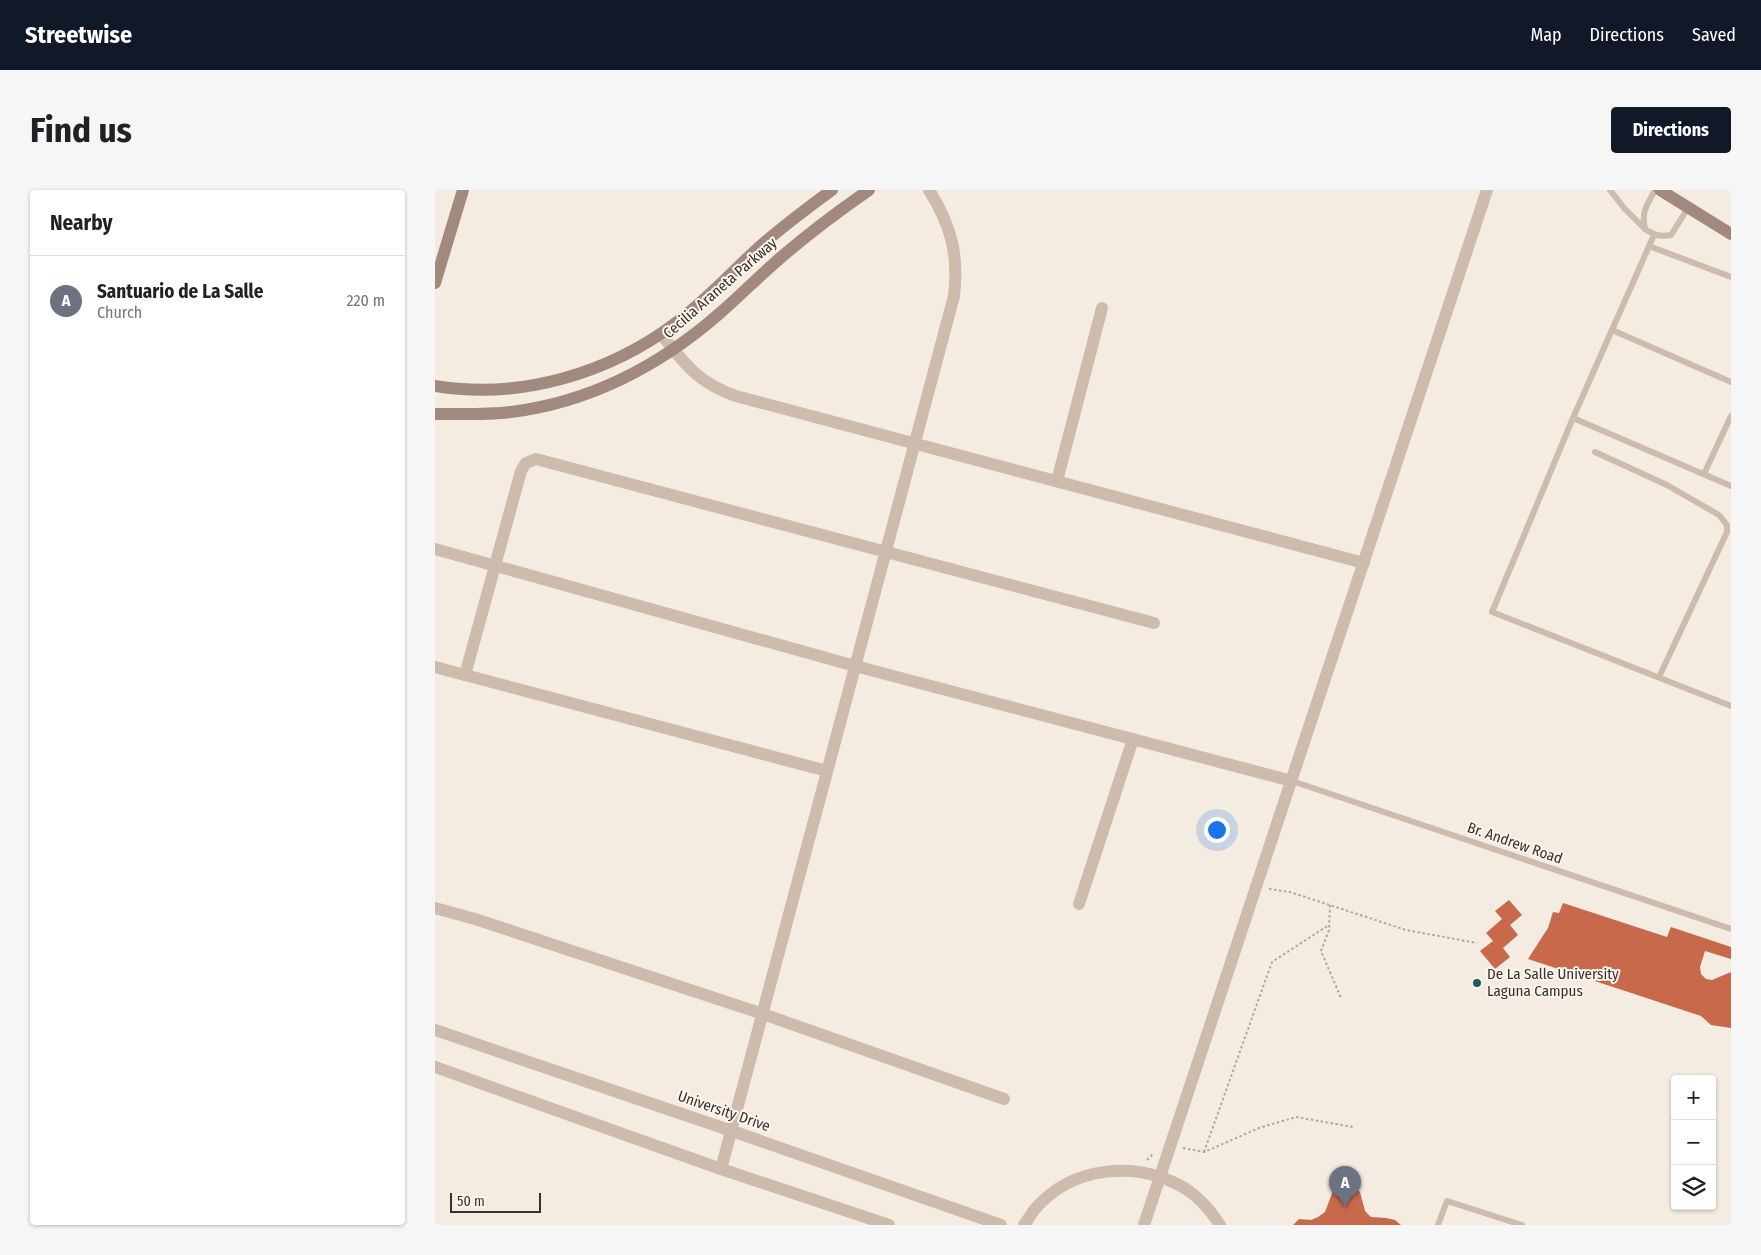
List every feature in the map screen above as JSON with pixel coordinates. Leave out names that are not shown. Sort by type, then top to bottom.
[{"type":"street","points":[[435,283],[463,190]]},
{"type":"street","name":"Cecilia Araneta Parkway","points":[[435,386],[461,390],[493,390],[537,385],[610,362],[661,334],[693,310],[774,235],[832,190]]},
{"type":"street","name":"Cecilia Araneta Parkway","points":[[435,414],[511,412],[585,395],[621,380],[674,350],[722,312],[783,255],[821,224],[869,190]]},
{"type":"street","points":[[721,1169],[954,296],[956,259],[952,240],[946,220],[929,190]]},
{"type":"street","points":[[1144,1225],[1487,190]]},
{"type":"street","points":[[1660,190],[1731,234]]},
{"type":"street","points":[[1057,481],[1102,308]]},
{"type":"street","points":[[661,334],[688,368],[719,390],[1364,563]]},
{"type":"street","points":[[465,675],[521,472],[526,463],[536,459],[1155,623]]},
{"type":"street","points":[[435,550],[495,565],[855,666],[1292,782]]},
{"type":"street","points":[[435,667],[827,771]]},
{"type":"street","points":[[1079,904],[1133,739]]},
{"type":"street","points":[[435,908],[475,919],[763,1014],[1004,1100]]},
{"type":"street","name":"University Drive","points":[[435,1030],[1001,1225]]},
{"type":"street","points":[[435,1067],[721,1169],[889,1225]]},
{"type":"street","points":[[1024,1225],[1035,1209],[1056,1190],[1081,1177],[1108,1171],[1136,1171],[1159,1176],[1187,1190],[1209,1208],[1220,1225]]},
{"type":"lane","points":[[1610,190],[1624,208],[1645,229],[1654,235],[1663,237],[1671,235],[1688,208]]},
{"type":"lane","points":[[1645,229],[1643,217],[1655,190]]},
{"type":"lane","points":[[1654,235],[1573,418],[1492,612],[1731,706]]},
{"type":"lane","points":[[1649,246],[1731,277]]},
{"type":"lane","points":[[1611,330],[1731,382]]},
{"type":"lane","points":[[1704,474],[1731,416]]},
{"type":"lane","points":[[1573,418],[1731,486]]},
{"type":"lane","points":[[1595,452],[1667,485],[1719,515],[1727,525],[1727,532],[1659,677]]},
{"type":"lane","name":"Br. Andrew Road","points":[[1292,782],[1731,929]]},
{"type":"lane","points":[[1438,1225],[1447,1201],[1521,1225]]},
{"type":"path","points":[[1257,888],[1290,892],[1405,930],[1477,943]]},
{"type":"path","points":[[1330,905],[1329,930],[1321,951],[1341,998]]},
{"type":"path","points":[[1204,1152],[1272,962],[1329,925]]},
{"type":"path","points":[[1170,1145],[1204,1152],[1259,1128],[1296,1117],[1353,1127]]},
{"type":"building","points":[[1509,900],[1522,915],[1510,925],[1518,935],[1503,948],[1510,957],[1495,969],[1480,951],[1493,941],[1486,933],[1502,919],[1495,911]]},
{"type":"building","points":[[1563,903],[1667,937],[1671,927],[1731,947],[1731,959],[1705,951],[1700,967],[1701,974],[1706,979],[1712,980],[1731,972],[1731,1028],[1711,1025],[1701,1016],[1528,959],[1548,928],[1553,912],[1559,913]]},
{"type":"building","points":[[1347,1184],[1354,1186],[1360,1192],[1365,1211],[1371,1217],[1395,1220],[1401,1225],[1293,1225],[1299,1219],[1311,1220],[1325,1212],[1334,1188]]},
{"type":"place","name":"De La Salle University Laguna Campus","points":[[1477,983]]},
{"type":"place","name":"Santuario de La Salle","points":[[1345,1207]]}]
